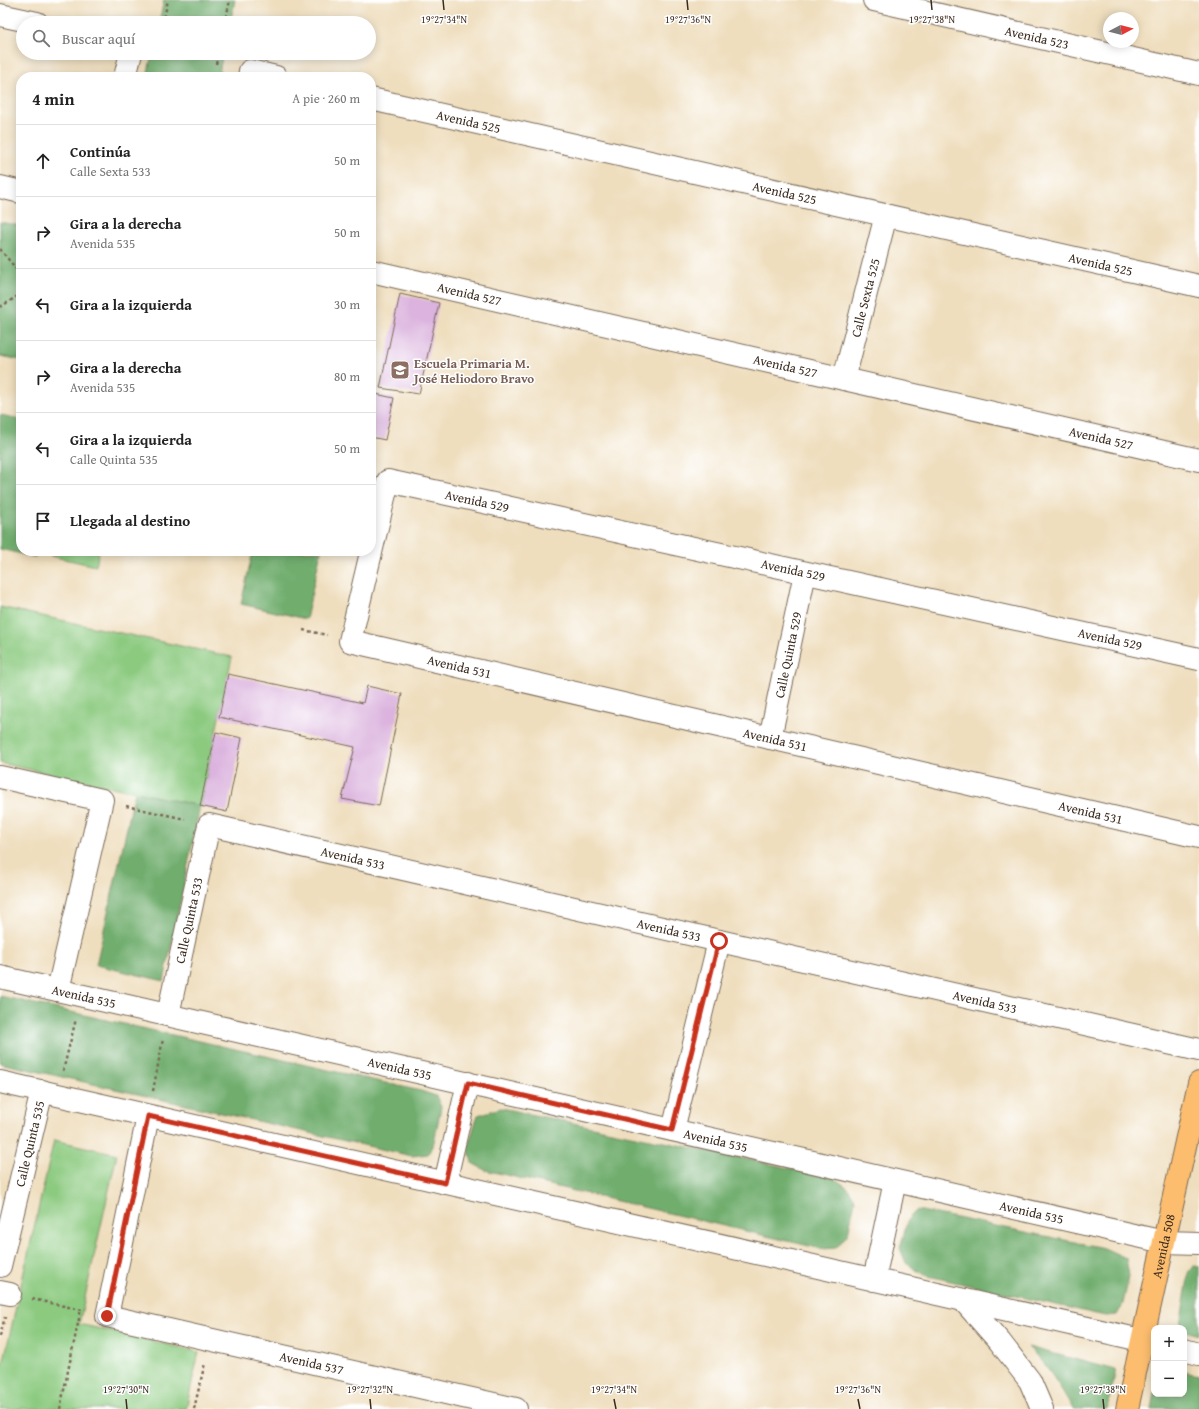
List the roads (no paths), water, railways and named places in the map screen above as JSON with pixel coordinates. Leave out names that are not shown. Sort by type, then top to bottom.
[{"type":"main road","name":"Avenida 508","points":[[1128,1409],[1148,1342],[1164,1242],[1199,1083]]},
{"type":"street","name":"Avenida 523","points":[[874,0],[930,6],[1199,74]]},
{"type":"street","points":[[0,14],[16,18]]},
{"type":"street","points":[[126,72],[129,60]]},
{"type":"street","name":"Avenida 525","points":[[376,99],[1199,286]]},
{"type":"street","points":[[0,187],[16,191]]},
{"type":"street","name":"Calle Sexta 525","points":[[844,379],[886,215]]},
{"type":"street","name":"Avenida 527","points":[[376,272],[1199,460]]},
{"type":"street","name":"Avenida 529","points":[[376,532],[388,481],[1199,659]]},
{"type":"street","name":"Avenida 529","points":[[350,641],[370,556]]},
{"type":"street","name":"Calle Quinta 529","points":[[770,738],[805,573]]},
{"type":"street","name":"Avenida 531","points":[[350,641],[1199,837]]},
{"type":"street","points":[[0,777],[102,800],[58,990]]},
{"type":"street","name":"Avenida 533","points":[[209,824],[1199,1050]]},
{"type":"street","name":"Calle Quinta 533","points":[[168,1015],[209,824]]},
{"type":"street","points":[[672,1130],[719,941]]},
{"type":"street","name":"Avenida 535","points":[[0,977],[1164,1242],[1199,1243]]},
{"type":"street","points":[[0,1082],[1148,1342]]},
{"type":"street","points":[[445,1183],[468,1083]]},
{"type":"street","name":"Calle Quinta 535","points":[[0,1266],[50,1093]]},
{"type":"street","name":"Avenida 537","points":[[148,1116],[107,1316],[516,1409]]},
{"type":"street","points":[[874,1280],[894,1181]]},
{"type":"street","points":[[963,1300],[1000,1342],[1030,1381],[1042,1409]]},
{"type":"street","points":[[1187,1351],[1199,1354]]},
{"type":"place","name":"Escuela Primaria M. José Heliodoro Bravo","points":[[400,370]]}]
